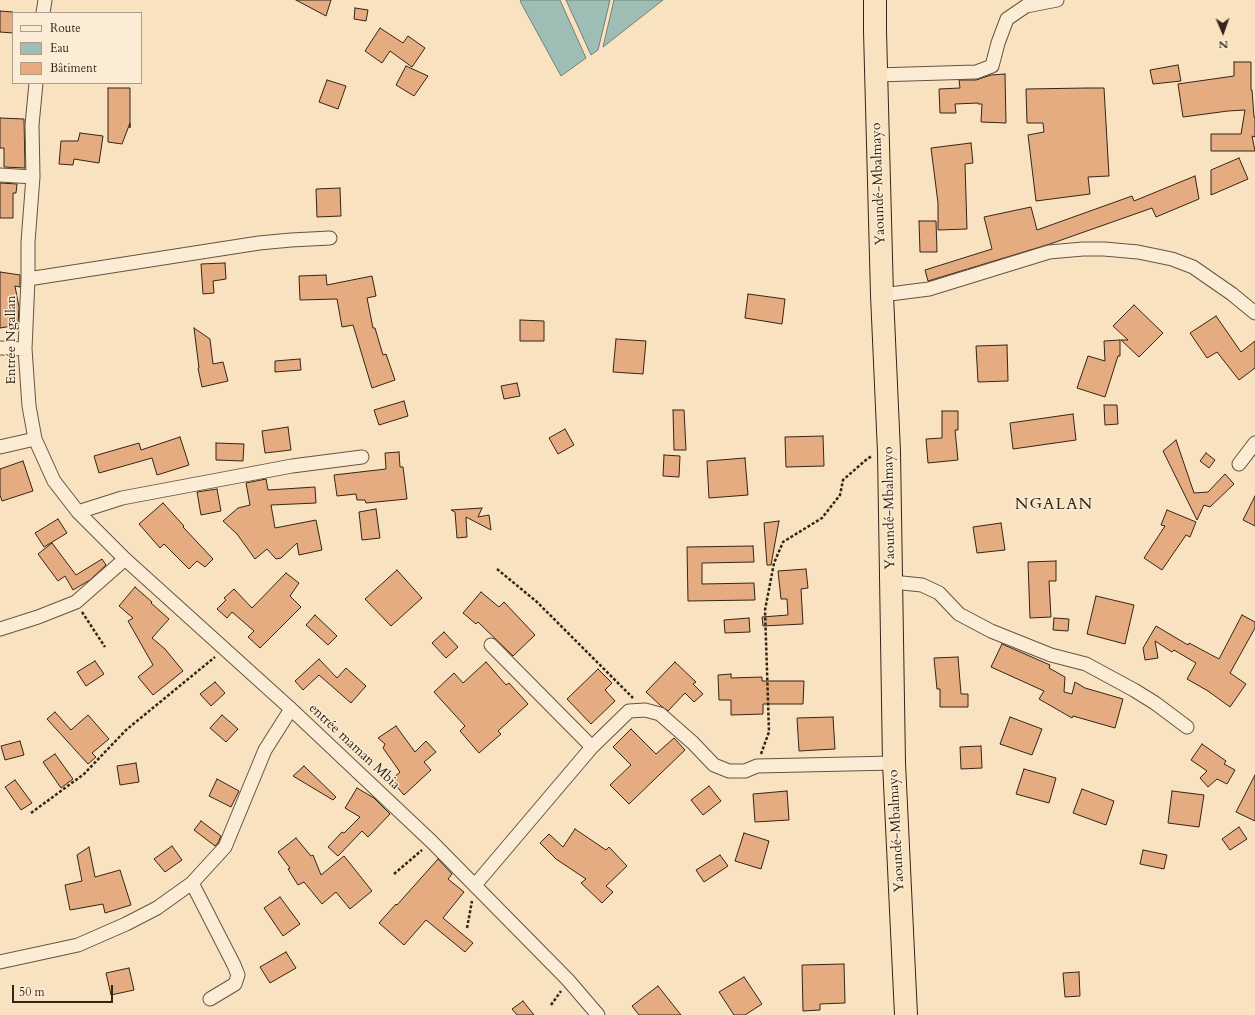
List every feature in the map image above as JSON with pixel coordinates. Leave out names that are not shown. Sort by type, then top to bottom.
[{"type":"highway","name":"Yaoundé-Mbalmayo","points":[[875,0],[874,31],[882,295],[889,452],[894,763],[906,1015]]},
{"type":"street","points":[[43,12],[45,0]]},
{"type":"street","points":[[876,75],[976,72],[992,66],[998,43],[1007,19],[1026,6],[1057,0]]},
{"type":"street","name":"Entrée Ngallan","points":[[36,84],[32,125],[33,177],[28,242],[25,349],[29,406],[35,439],[54,481],[78,512]]},
{"type":"street","points":[[0,175],[33,177]]},
{"type":"street","points":[[28,278],[259,243],[330,238]]},
{"type":"street","points":[[882,295],[929,289],[1049,252],[1104,249],[1138,252],[1172,259],[1194,267],[1232,294],[1255,313]]},
{"type":"street","points":[[0,348],[25,349]]},
{"type":"street","points":[[0,447],[35,439]]},
{"type":"street","points":[[1239,464],[1255,443]]},
{"type":"street","points":[[78,512],[122,498],[292,466],[362,457]]},
{"type":"street","name":"entrée maman Mbia","points":[[78,512],[125,560],[291,709],[432,842],[568,980],[598,1015]]},
{"type":"street","points":[[0,629],[38,617],[76,602],[125,560]]},
{"type":"street","points":[[892,582],[922,585],[939,593],[960,614],[991,630],[1051,655],[1086,664],[1155,703],[1186,727]]},
{"type":"street","points":[[490,645],[592,747]]},
{"type":"street","points":[[0,962],[78,945],[126,924],[157,908],[192,883],[225,847],[265,750],[291,709]]},
{"type":"street","points":[[475,885],[592,747],[629,711],[645,710],[660,714],[693,743],[714,765],[729,771],[745,771],[757,766],[894,763]]},
{"type":"street","points":[[192,883],[238,975],[235,984],[210,999]]},
{"type":"path","points":[[757,766],[769,732],[765,610],[774,563],[782,542],[822,518],[840,495],[843,480],[866,459],[880,452],[889,452]]},
{"type":"path","points":[[497,569],[537,602],[645,710]]},
{"type":"path","points":[[76,602],[105,647]]},
{"type":"path","points":[[31,813],[84,774],[126,730],[224,649]]},
{"type":"path","points":[[394,874],[432,842]]},
{"type":"path","points":[[467,928],[475,885]]},
{"type":"path","points":[[551,1005],[568,980]]},
{"type":"water","points":[[560,0],[586,58],[561,76],[520,1]]},
{"type":"water","points":[[566,0],[610,0],[598,50],[591,55]]},
{"type":"water","points":[[614,0],[663,0],[603,47]]},
{"type":"building","points":[[296,0],[331,0],[326,16]]},
{"type":"building","points":[[355,8],[368,10],[366,21],[354,19]]},
{"type":"building","points":[[0,11],[13,12],[12,33],[0,32]]},
{"type":"building","points":[[380,28],[403,43],[408,36],[425,48],[412,67],[390,51],[382,63],[365,51]]},
{"type":"building","points":[[1234,62],[1251,62],[1251,90],[1255,117],[1255,137],[1252,136],[1255,151],[1211,151],[1211,134],[1241,134],[1245,110],[1183,117],[1178,84],[1234,76]]},
{"type":"building","points":[[1178,65],[1181,81],[1153,84],[1150,70]]},
{"type":"building","points":[[406,66],[428,76],[414,96],[396,85]]},
{"type":"building","points":[[1005,74],[1006,123],[981,122],[982,104],[978,103],[955,104],[956,113],[940,113],[939,89],[960,88],[959,80],[976,80],[991,75]]},
{"type":"building","points":[[327,80],[346,86],[338,109],[319,102]]},
{"type":"building","points":[[108,88],[130,88],[130,123],[122,144],[108,142]]},
{"type":"building","points":[[1104,88],[1109,176],[1088,177],[1090,194],[1036,201],[1028,135],[1044,132],[1043,123],[1027,123],[1026,89]]},
{"type":"building","points":[[0,118],[24,119],[25,168],[4,167],[4,148],[0,148]]},
{"type":"building","points":[[80,133],[103,136],[99,163],[74,159],[73,165],[59,164],[61,141],[78,141]]},
{"type":"building","points":[[971,143],[973,163],[965,164],[967,229],[938,230],[938,203],[931,148]]},
{"type":"building","points":[[1239,158],[1248,179],[1211,195],[1211,170]]},
{"type":"building","points":[[1195,176],[1199,199],[1156,217],[1152,208],[1050,244],[928,281],[925,270],[992,249],[984,217],[1031,207],[1037,230],[1132,196],[1134,201]]},
{"type":"building","points":[[0,183],[17,184],[16,193],[13,193],[13,218],[0,218]]},
{"type":"building","points":[[340,188],[341,216],[317,217],[316,189]]},
{"type":"building","points":[[919,221],[936,221],[937,252],[920,252]]},
{"type":"building","points":[[225,263],[226,279],[213,281],[214,293],[203,294],[201,264]]},
{"type":"building","points":[[0,272],[20,275],[20,287],[15,286],[19,307],[18,325],[0,328]]},
{"type":"building","points":[[326,275],[327,285],[372,276],[376,296],[367,298],[373,328],[375,328],[383,355],[386,354],[395,380],[372,388],[353,325],[342,327],[337,299],[300,300],[299,276]]},
{"type":"building","points":[[748,294],[785,299],[782,324],[745,318]]},
{"type":"building","points":[[1134,305],[1163,333],[1139,357],[1121,340],[1128,340],[1113,326]]},
{"type":"building","points":[[1216,316],[1241,352],[1255,341],[1255,368],[1239,380],[1217,352],[1207,358],[1190,333]]},
{"type":"building","points":[[520,320],[544,321],[544,341],[520,341]]},
{"type":"building","points":[[194,328],[210,339],[213,364],[223,362],[228,381],[202,387],[198,368]]},
{"type":"building","points":[[616,339],[646,341],[643,374],[613,372]]},
{"type":"building","points":[[1120,340],[1120,356],[1118,356],[1105,397],[1077,388],[1088,356],[1105,361],[1104,341]]},
{"type":"building","points":[[1007,345],[1008,381],[978,382],[976,346]]},
{"type":"building","points":[[300,359],[301,370],[275,372],[275,361]]},
{"type":"building","points":[[517,383],[520,396],[504,399],[501,386]]},
{"type":"building","points":[[404,401],[408,416],[379,425],[374,410]]},
{"type":"building","points":[[1104,405],[1117,405],[1118,424],[1105,425]]},
{"type":"building","points":[[673,410],[684,410],[686,450],[674,450]]},
{"type":"building","points":[[942,411],[958,411],[958,430],[955,430],[958,460],[928,463],[926,439],[942,438]]},
{"type":"building","points":[[1073,414],[1076,440],[1013,449],[1010,423]]},
{"type":"building","points":[[288,427],[291,450],[265,453],[262,431]]},
{"type":"building","points":[[565,429],[574,445],[558,454],[549,438]]},
{"type":"building","points":[[823,436],[824,466],[786,467],[785,437]]},
{"type":"building","points":[[180,437],[189,465],[157,475],[152,458],[99,473],[94,456],[139,443],[141,450]]},
{"type":"building","points":[[1176,440],[1194,493],[1208,492],[1225,474],[1234,484],[1210,507],[1204,505],[1197,520],[1163,451]]},
{"type":"building","points":[[216,443],[244,444],[243,461],[216,460]]},
{"type":"building","points":[[399,452],[400,467],[403,467],[407,499],[366,503],[365,500],[357,500],[356,494],[337,496],[334,475],[386,469],[385,453]]},
{"type":"building","points":[[1206,453],[1215,460],[1209,468],[1200,461]]},
{"type":"building","points":[[664,455],[680,456],[679,477],[663,476]]},
{"type":"building","points":[[745,458],[748,495],[709,498],[707,461]]},
{"type":"building","points":[[23,461],[33,491],[2,501],[0,495],[0,469]]},
{"type":"building","points":[[266,479],[268,490],[315,487],[316,503],[271,505],[275,528],[316,520],[322,550],[299,555],[297,543],[281,558],[276,559],[267,549],[255,559],[237,534],[223,521],[238,508],[250,505],[246,483]]},
{"type":"building","points":[[217,489],[221,511],[201,515],[197,492]]},
{"type":"building","points":[[1255,496],[1255,526],[1243,520]]},
{"type":"building","points":[[163,503],[213,559],[205,567],[197,561],[189,569],[164,544],[160,548],[139,524]]},
{"type":"building","points":[[482,508],[478,517],[489,515],[491,530],[466,517],[467,537],[457,538],[455,512],[451,510]]},
{"type":"building","points":[[376,509],[380,538],[362,540],[359,512]]},
{"type":"building","points":[[1167,510],[1196,522],[1190,537],[1186,535],[1162,570],[1144,558],[1165,526],[1161,525]]},
{"type":"building","points":[[58,519],[67,533],[44,547],[35,533]]},
{"type":"building","points":[[779,521],[771,565],[767,565],[764,523]]},
{"type":"building","points":[[1001,523],[1005,550],[977,553],[973,527]]},
{"type":"building","points":[[52,543],[76,575],[102,559],[106,565],[90,580],[73,590],[65,576],[58,581],[38,554]]},
{"type":"building","points":[[753,546],[754,562],[702,563],[702,584],[754,583],[755,600],[688,601],[687,547]]},
{"type":"building","points":[[1056,561],[1056,581],[1049,581],[1051,617],[1030,618],[1028,562]]},
{"type":"building","points":[[806,569],[808,588],[801,589],[803,624],[763,626],[762,617],[788,615],[787,599],[781,599],[778,571]]},
{"type":"building","points":[[397,570],[422,598],[391,626],[365,599]]},
{"type":"building","points":[[286,573],[299,583],[290,596],[301,607],[260,648],[248,637],[254,631],[232,612],[227,618],[217,609],[226,600],[224,598],[234,589],[252,608]]},
{"type":"building","points":[[135,587],[169,619],[152,638],[165,649],[183,671],[153,695],[138,677],[153,665],[128,621],[133,618],[119,606]]},
{"type":"building","points":[[481,592],[499,607],[504,602],[535,635],[513,656],[478,622],[476,624],[463,613]]},
{"type":"building","points":[[1096,596],[1134,605],[1125,644],[1087,634]]},
{"type":"building","points":[[315,615],[337,636],[328,645],[306,625]]},
{"type":"building","points":[[1242,615],[1255,622],[1255,628],[1230,673],[1246,684],[1230,707],[1208,691],[1187,679],[1196,663],[1174,650],[1172,652],[1155,641],[1158,658],[1145,660],[1143,648],[1156,626],[1188,645],[1189,643],[1219,659]]},
{"type":"building","points":[[749,618],[750,632],[725,633],[724,620]]},
{"type":"building","points":[[1054,618],[1069,619],[1068,631],[1053,630]]},
{"type":"building","points":[[444,632],[458,647],[446,658],[432,643]]},
{"type":"building","points":[[1002,644],[1050,665],[1049,668],[1065,677],[1064,692],[1072,694],[1075,682],[1085,688],[1123,699],[1115,728],[1073,716],[1072,718],[1039,699],[1044,691],[991,667]]},
{"type":"building","points":[[958,657],[961,694],[968,694],[968,707],[940,707],[940,689],[937,689],[934,658]]},
{"type":"building","points":[[319,659],[337,678],[346,668],[366,686],[351,703],[319,675],[303,690],[295,681]]},
{"type":"building","points":[[95,661],[104,674],[86,686],[77,672]]},
{"type":"building","points":[[486,662],[506,685],[509,683],[528,704],[498,731],[501,734],[479,753],[460,731],[465,726],[434,692],[454,673],[463,683]]},
{"type":"building","points":[[675,662],[696,682],[693,684],[703,694],[694,702],[685,693],[668,711],[646,692]]},
{"type":"building","points":[[598,669],[612,683],[605,690],[615,701],[591,724],[567,699]]},
{"type":"building","points":[[731,674],[731,678],[762,677],[762,681],[804,681],[803,704],[763,704],[763,714],[731,715],[731,700],[719,700],[718,675]]},
{"type":"building","points":[[215,682],[225,693],[211,706],[200,694]]},
{"type":"building","points":[[55,712],[71,730],[88,715],[109,739],[92,753],[96,757],[88,764],[47,719]]},
{"type":"building","points":[[222,715],[238,729],[226,742],[210,728]]},
{"type":"building","points":[[833,717],[835,749],[799,751],[797,718]]},
{"type":"building","points":[[1010,717],[1042,729],[1032,755],[1000,744]]},
{"type":"building","points":[[396,726],[415,752],[426,741],[436,752],[424,762],[431,770],[404,795],[391,780],[400,772],[383,748],[385,744],[378,738]]},
{"type":"building","points":[[631,729],[656,754],[674,738],[685,750],[629,804],[610,785],[631,765],[613,747]]},
{"type":"building","points":[[20,741],[24,755],[5,760],[1,746]]},
{"type":"building","points":[[1202,744],[1226,761],[1224,764],[1235,770],[1227,784],[1217,779],[1208,787],[1200,778],[1207,771],[1191,760]]},
{"type":"building","points":[[981,746],[982,768],[961,769],[960,747]]},
{"type":"building","points":[[55,754],[73,779],[61,788],[43,762]]},
{"type":"building","points":[[136,763],[139,782],[120,785],[117,766]]},
{"type":"building","points":[[304,766],[336,797],[333,800],[293,776]]},
{"type":"building","points":[[1024,769],[1056,778],[1049,803],[1016,794]]},
{"type":"building","points":[[1255,775],[1255,821],[1236,812]]},
{"type":"building","points":[[217,779],[239,791],[231,807],[209,796]]},
{"type":"building","points":[[15,780],[32,803],[21,810],[5,787]]},
{"type":"building","points":[[709,786],[721,801],[703,815],[691,800]]},
{"type":"building","points":[[357,788],[374,798],[390,814],[368,837],[362,831],[338,856],[328,847],[342,832],[344,833],[360,817],[345,808]]},
{"type":"building","points":[[1082,789],[1114,801],[1106,825],[1073,813]]},
{"type":"building","points":[[787,791],[789,820],[755,822],[753,794]]},
{"type":"building","points":[[1172,791],[1204,795],[1199,827],[1168,823]]},
{"type":"building","points":[[201,821],[221,836],[215,846],[194,830]]},
{"type":"building","points":[[1239,827],[1247,839],[1230,850],[1222,839]]},
{"type":"building","points":[[575,829],[606,850],[609,847],[627,866],[606,886],[613,892],[602,903],[581,883],[586,879],[556,859],[540,843],[549,834],[563,847]]},
{"type":"building","points":[[744,833],[769,841],[761,869],[735,861]]},
{"type":"building","points":[[296,838],[311,856],[313,855],[321,875],[344,856],[372,891],[350,909],[336,892],[322,904],[304,882],[298,885],[288,869],[290,868],[278,852]]},
{"type":"building","points":[[172,846],[182,860],[165,872],[154,859]]},
{"type":"building","points":[[89,847],[95,877],[120,870],[131,905],[105,913],[103,904],[70,910],[65,885],[82,881],[77,855]]},
{"type":"building","points":[[1143,850],[1167,855],[1164,869],[1140,864]]},
{"type":"building","points":[[720,855],[728,866],[704,882],[696,870]]},
{"type":"building","points":[[438,859],[452,874],[448,879],[464,892],[443,918],[473,943],[465,952],[426,920],[404,945],[379,923]]},
{"type":"building","points":[[280,897],[300,924],[283,936],[264,908]]},
{"type":"building","points":[[286,952],[296,968],[270,983],[260,967]]},
{"type":"building","points":[[844,964],[845,1003],[820,1004],[820,1010],[803,1011],[802,965]]},
{"type":"building","points":[[129,968],[134,990],[111,995],[106,973]]},
{"type":"building","points":[[1079,972],[1080,996],[1065,997],[1063,973]]},
{"type":"building","points":[[744,977],[762,1004],[745,1015],[734,1015],[719,992]]},
{"type":"building","points":[[658,986],[681,1015],[639,1015],[632,1006]]},
{"type":"building","points":[[523,1001],[534,1015],[517,1015],[512,1009]]},
{"type":"district","name":"NGALAN","points":[[1054,505]]}]
